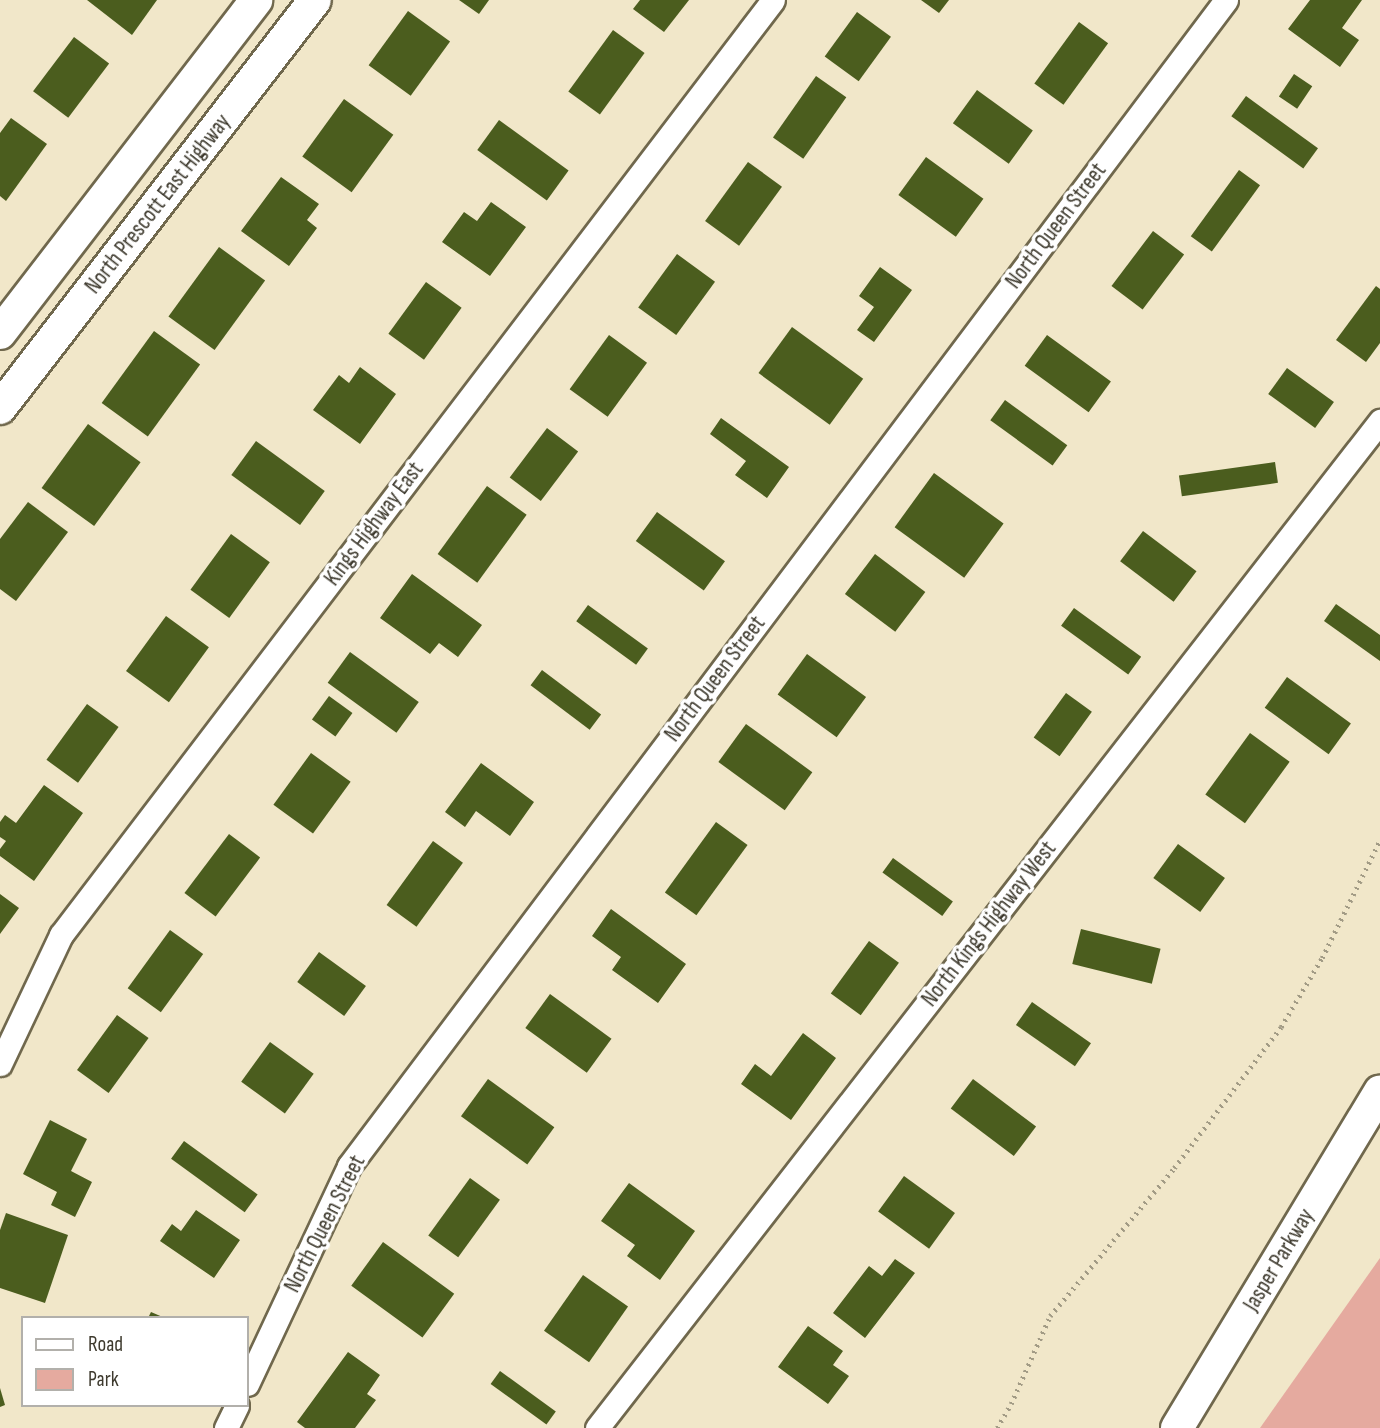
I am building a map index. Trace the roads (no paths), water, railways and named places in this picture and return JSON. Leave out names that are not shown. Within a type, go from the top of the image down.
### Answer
[{"type":"street","name":"North Prescott East Highway","points":[[0,333],[257,0]]},
{"type":"street","name":"North Prescott East Highway","points":[[0,408],[315,0]]},
{"type":"street","name":"Kings Highway East","points":[[0,1064],[61,935],[773,0]]},
{"type":"street","name":"North Queen Street","points":[[248,1382],[349,1166],[1226,0]]},
{"type":"street","name":"North Kings Highway West","points":[[597,1428],[1380,421]]},
{"type":"street","name":"Jasper Parkway","points":[[1177,1428],[1380,1091]]},
{"type":"street","points":[[226,1428],[236,1407]]}]
